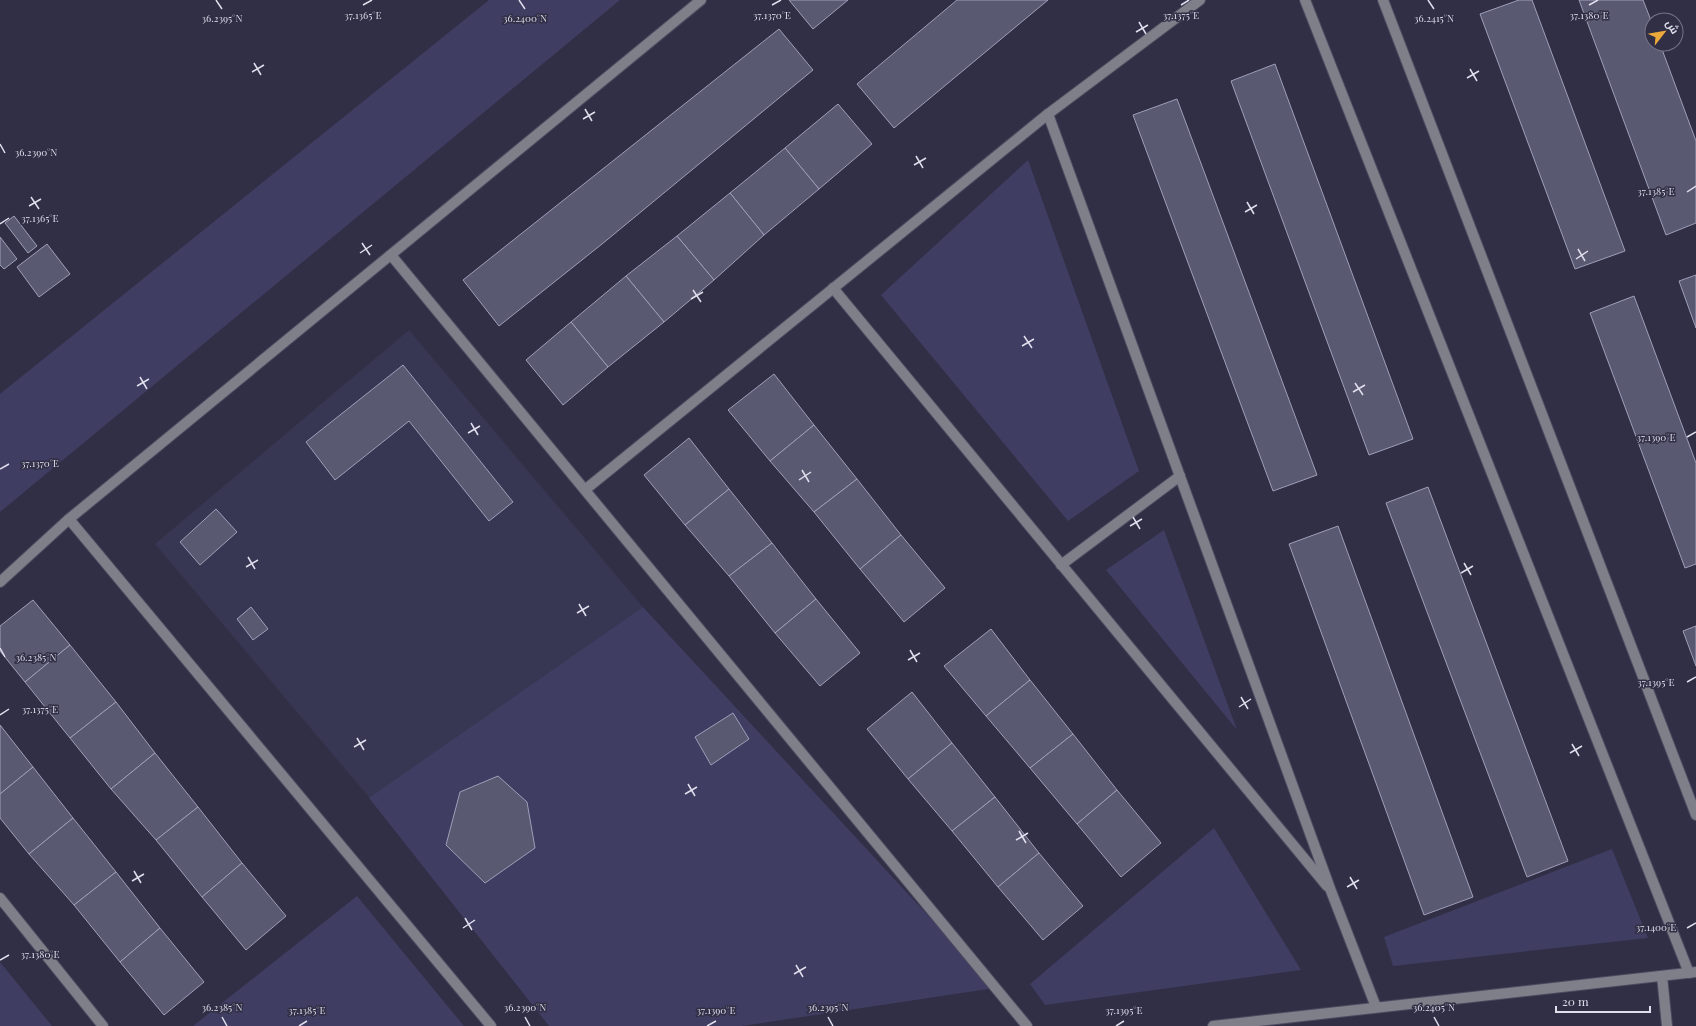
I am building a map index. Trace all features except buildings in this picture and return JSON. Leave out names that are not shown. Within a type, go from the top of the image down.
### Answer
[{"type":"street","points":[[0,582],[69,519],[701,0]]},
{"type":"street","points":[[586,489],[1048,114],[1200,0]]},
{"type":"street","points":[[1213,1026],[1692,973],[1306,0]]},
{"type":"street","points":[[1383,0],[1696,815]]},
{"type":"street","points":[[1048,114],[1331,892],[1376,1007]]},
{"type":"street","points":[[391,255],[586,489],[1027,1026]]},
{"type":"street","points":[[833,288],[1331,892]]},
{"type":"street","points":[[1061,565],[1180,476]]},
{"type":"street","points":[[69,519],[491,1026]]},
{"type":"street","points":[[0,898],[103,1026]]},
{"type":"street","points":[[1662,976],[1667,1026]]},
{"type":"shaded area","points":[[489,0],[620,0],[0,512],[0,394]]},
{"type":"shaded area","points":[[1028,160],[1139,471],[1068,521],[881,295]]},
{"type":"shaded area","points":[[409,330],[643,607],[389,821],[155,544]]},
{"type":"shaded area","points":[[1164,530],[1237,730],[1106,570]]},
{"type":"shaded area","points":[[643,607],[995,988],[742,1026],[549,1026],[369,798]]},
{"type":"shaded area","points":[[1214,828],[1301,970],[1045,1005],[1030,984]]},
{"type":"shaded area","points":[[1612,849],[1648,938],[1393,966],[1384,937]]},
{"type":"shaded area","points":[[357,896],[464,1026],[193,1026]]},
{"type":"shaded area","points":[[0,962],[52,1026],[0,1026]]}]
